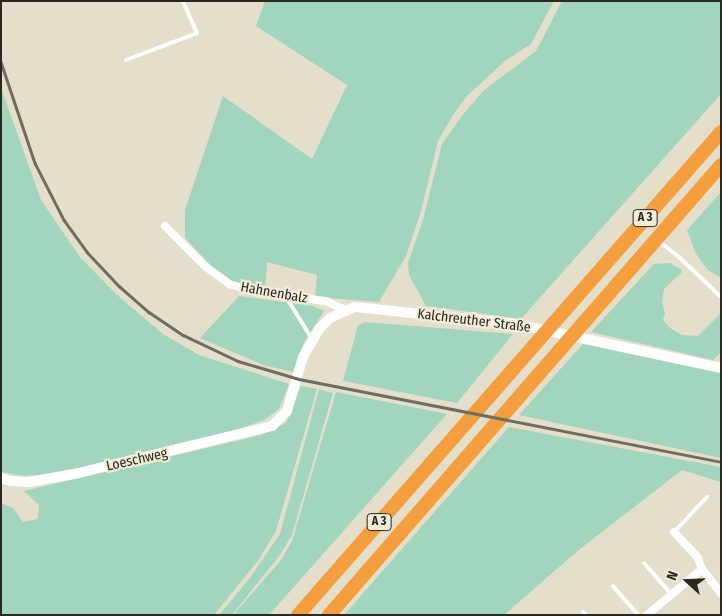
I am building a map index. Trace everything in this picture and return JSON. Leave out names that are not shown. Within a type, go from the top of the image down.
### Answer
[{"type":"highway","name":"A 3","points":[[298,615],[459,428],[721,132]]},
{"type":"highway","name":"A 3","points":[[329,615],[721,165]]},
{"type":"street","name":"Hahnenbalz","points":[[166,226],[206,267],[229,284],[260,293],[326,301],[345,310]]},
{"type":"street","name":"Kalchreuther Straße","points":[[345,310],[355,307],[516,324],[721,368]]},
{"type":"street","points":[[313,340],[330,318],[345,310]]},
{"type":"street","name":"Loeschweg","points":[[1,478],[11,481],[29,482],[79,473],[272,426],[287,411],[303,358],[313,340]]},
{"type":"street","points":[[674,532],[698,558],[702,569],[721,593]]},
{"type":"street","points":[[647,615],[702,569]]},
{"type":"lane","points":[[126,60],[197,32],[183,1]]},
{"type":"lane","points":[[656,239],[681,259],[721,297]]},
{"type":"lane","points":[[286,297],[313,340]]},
{"type":"lane","points":[[674,532],[707,497]]},
{"type":"lane","points":[[644,563],[671,594]]},
{"type":"lane","points":[[613,586],[638,615]]},
{"type":"green space","points":[[265,1],[554,1],[531,44],[505,61],[467,96],[453,115],[438,141],[421,211],[406,256],[379,302],[315,297],[317,275],[267,262],[265,289],[235,283],[218,273],[185,238],[185,210],[223,96],[312,159],[347,85],[256,26]]},
{"type":"green space","points":[[562,1],[721,1],[721,94],[521,319],[426,306],[409,275],[408,263],[423,220],[442,144],[483,91],[536,51]]},
{"type":"green space","points":[[1,88],[41,200],[80,257],[116,294],[163,334],[199,355],[289,384],[279,409],[264,420],[239,429],[53,474],[24,476],[1,472]]},
{"type":"green space","points":[[721,192],[721,278],[708,270],[696,254],[687,230]]},
{"type":"green space","points":[[670,263],[682,270],[664,289],[662,302],[665,313],[663,320],[670,328],[682,335],[698,336],[721,313],[721,352],[713,360],[591,332],[654,264]]},
{"type":"green space","points":[[239,296],[313,306],[324,311],[303,344],[293,372],[263,365],[200,338]]},
{"type":"green space","points":[[365,322],[513,334],[457,403],[343,381],[358,325]]},
{"type":"green space","points":[[583,344],[721,373],[721,458],[519,415]]},
{"type":"green space","points":[[301,386],[317,389],[276,531],[260,558],[214,615],[1,615],[1,503],[13,508],[23,522],[38,519],[39,505],[24,491],[261,435],[286,423]]},
{"type":"green space","points":[[319,389],[333,393],[292,535],[280,555],[232,615],[219,615],[249,579],[280,534]]},
{"type":"green space","points":[[336,392],[447,414],[269,615],[233,615],[281,560],[292,541]]},
{"type":"green space","points":[[509,427],[721,467],[721,482],[682,470],[580,549],[504,615],[344,615]]},
{"type":"railway","points":[[1,62],[35,163],[64,220],[87,252],[119,286],[149,312],[183,335],[238,361],[299,379],[721,462]]}]
